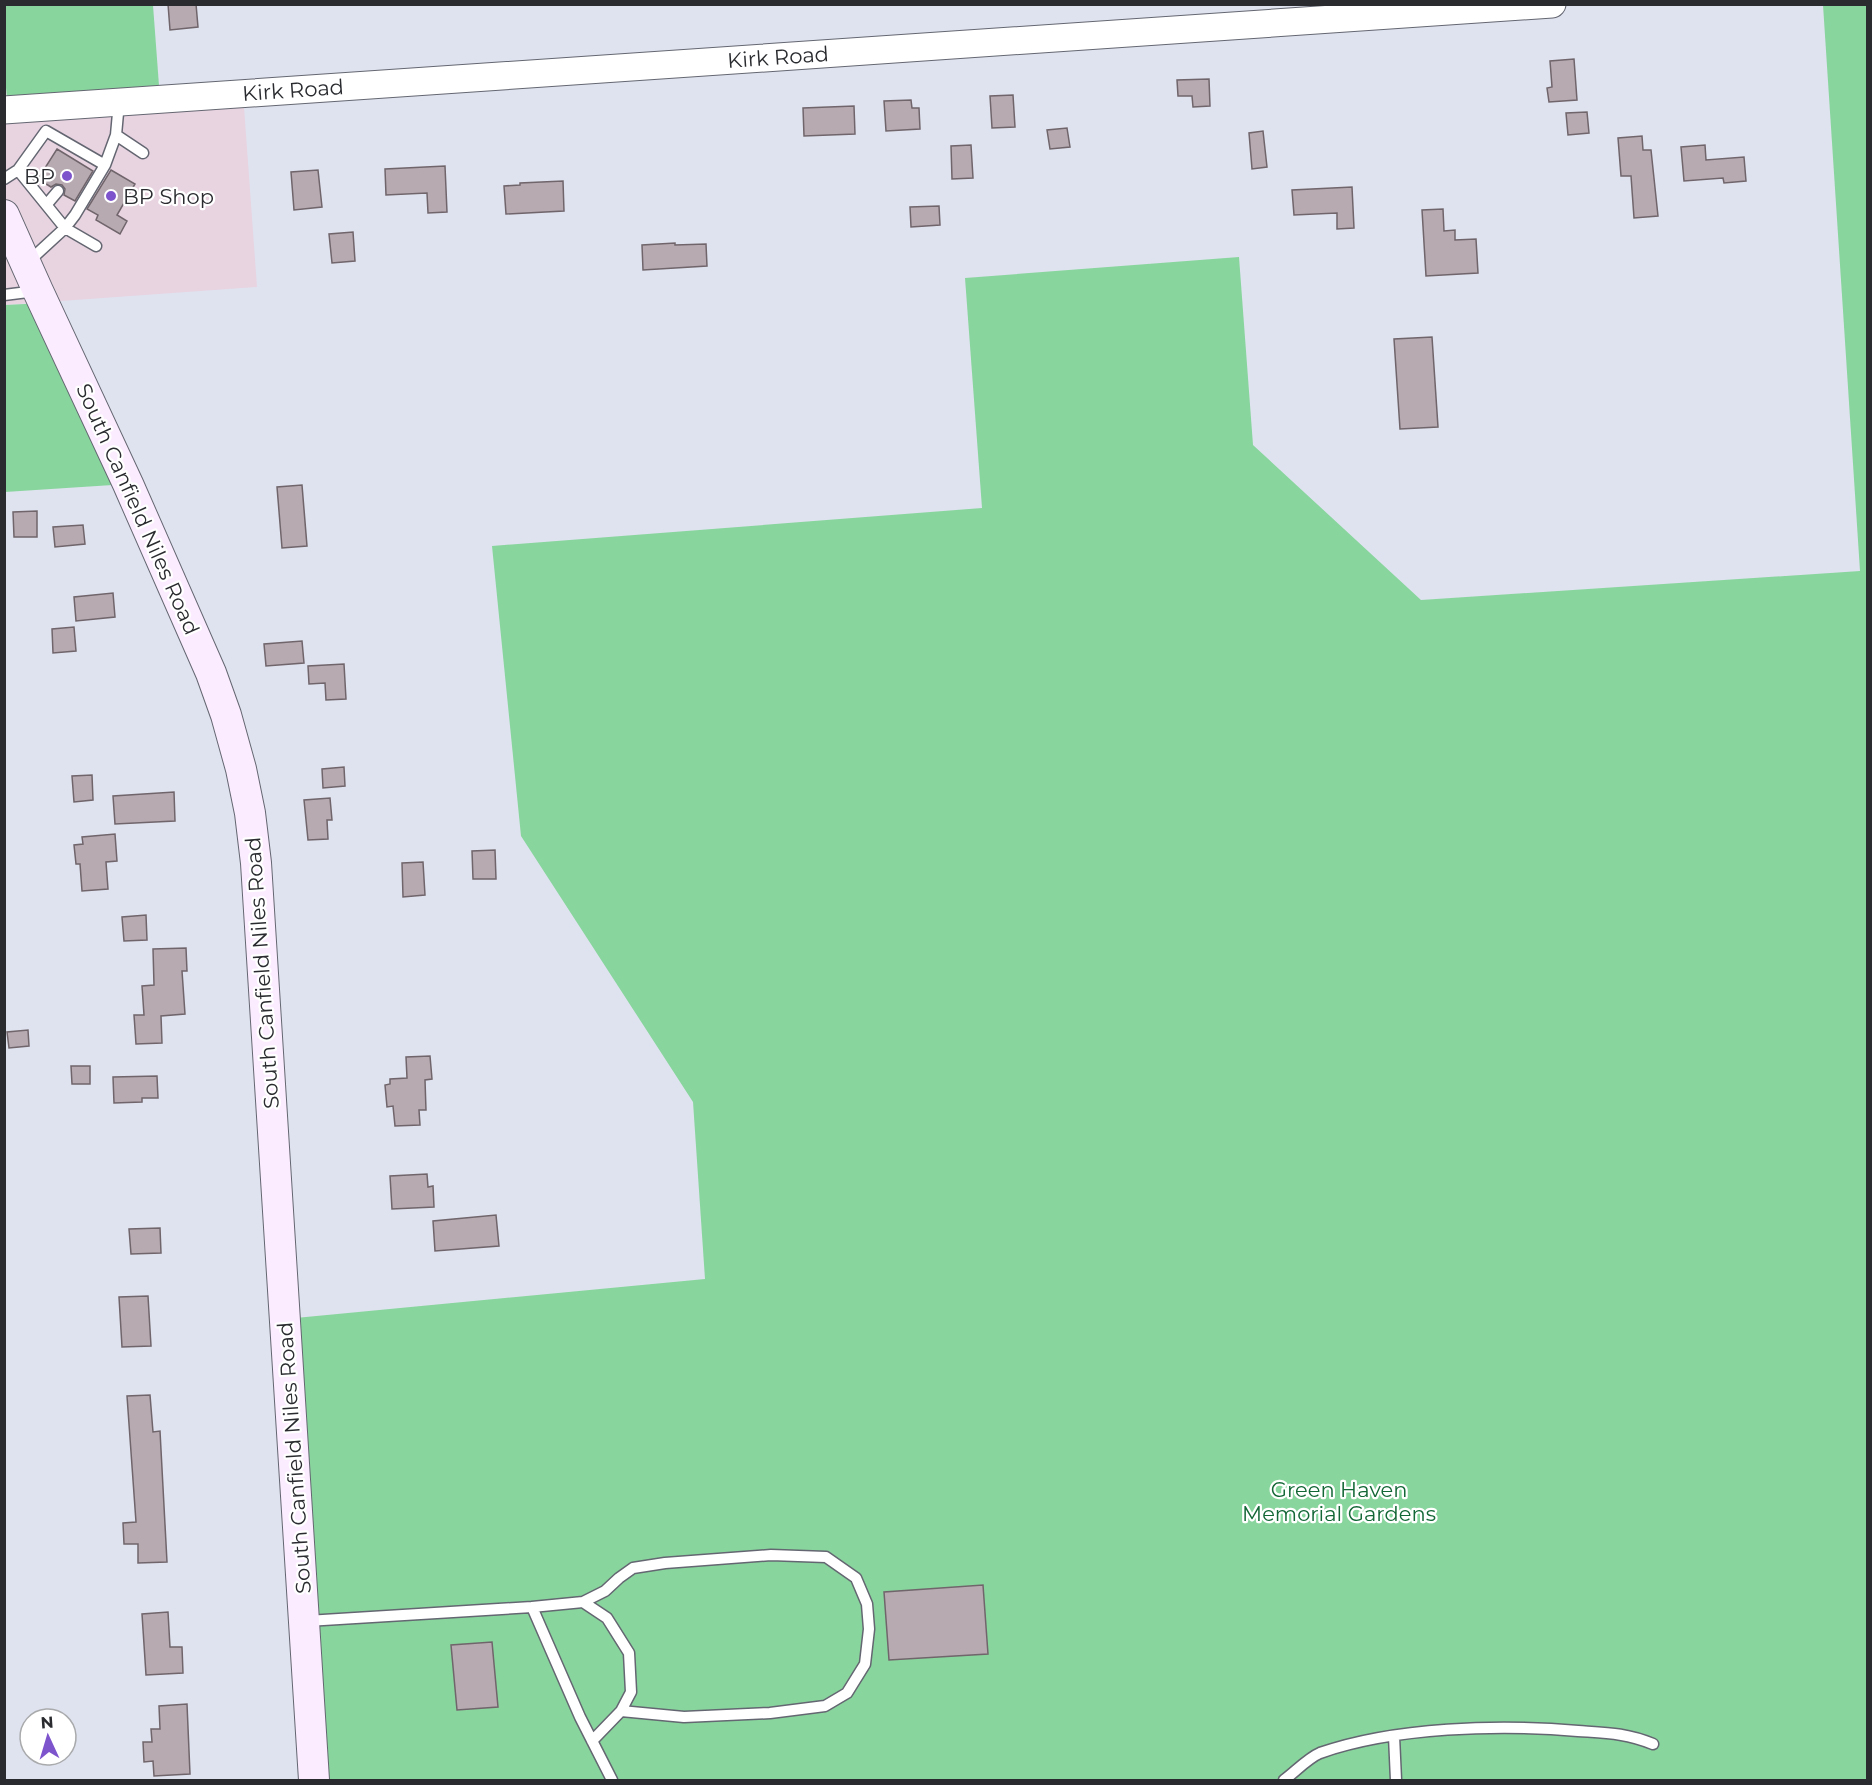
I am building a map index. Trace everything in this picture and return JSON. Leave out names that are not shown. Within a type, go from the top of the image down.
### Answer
[{"type":"main road","name":"South Canfield Niles Road","points":[[4,215],[16,251],[38,291],[128,484],[212,673],[242,769],[256,863],[314,1780]]},
{"type":"street","name":"Kirk Road","points":[[4,110],[48,119],[119,102],[1552,4]]},
{"type":"lane","points":[[16,251],[65,228],[75,215],[105,165],[116,135],[119,102]]},
{"type":"lane","points":[[4,179],[18,170],[48,119],[78,155],[105,165]]},
{"type":"lane","points":[[116,135],[143,153]]},
{"type":"lane","points":[[18,170],[65,228],[96,246]]},
{"type":"lane","points":[[47,204],[58,191]]},
{"type":"lane","points":[[4,295],[38,291]]},
{"type":"lane","points":[[304,1621],[583,1602],[605,1591],[633,1568],[664,1563],[771,1555],[826,1557],[856,1578],[867,1604],[869,1629],[865,1664],[848,1693],[825,1706],[770,1713],[684,1717],[621,1712]]},
{"type":"lane","points":[[583,1602],[607,1618],[629,1653],[631,1692],[621,1712],[592,1741]]},
{"type":"lane","points":[[532,1607],[612,1780]]},
{"type":"lane","points":[[1284,1780],[1318,1754],[1394,1736],[1482,1728],[1554,1729],[1630,1735],[1653,1744]]},
{"type":"lane","points":[[1394,1736],[1396,1780]]},
{"type":"shaded area","points":[[4,66],[8,109],[243,93],[257,287],[5,305]]},
{"type":"green space","points":[[4,5],[153,5],[160,99],[8,109],[4,66]]},
{"type":"green space","name":"Green Haven Memorial Gardens","points":[[1823,5],[1867,5],[1867,1780],[314,1780],[285,1319],[705,1279],[693,1102],[521,836],[492,546],[982,508],[965,278],[1239,257],[1253,445],[1421,600],[1860,571]]},
{"type":"green space","points":[[44,303],[128,484],[5,492],[5,305]]},
{"type":"building","points":[[168,4],[196,4],[198,27],[170,30]]},
{"type":"building","points":[[1574,59],[1577,100],[1549,102],[1547,88],[1552,87],[1550,61]]},
{"type":"building","points":[[1209,79],[1210,106],[1193,107],[1192,96],[1178,96],[1177,80]]},
{"type":"building","points":[[1013,95],[1015,127],[992,128],[990,96]]},
{"type":"building","points":[[911,100],[912,108],[919,108],[920,129],[886,131],[884,101]]},
{"type":"building","points":[[854,106],[855,134],[804,136],[803,108]]},
{"type":"building","points":[[1587,112],[1589,133],[1568,135],[1566,113]]},
{"type":"building","points":[[1067,128],[1070,147],[1050,149],[1047,130]]},
{"type":"building","points":[[1263,131],[1267,167],[1252,169],[1249,133]]},
{"type":"building","points":[[1642,136],[1643,150],[1651,150],[1658,216],[1634,218],[1631,176],[1621,176],[1618,138]]},
{"type":"building","points":[[971,145],[973,178],[952,179],[951,146]]},
{"type":"building","points":[[1705,145],[1706,160],[1744,157],[1746,181],[1724,183],[1723,178],[1684,181],[1681,147]]},
{"type":"building","name":"BP","points":[[57,149],[93,171],[75,201],[64,195],[65,189],[62,185],[56,184],[51,187],[38,179]]},
{"type":"building","points":[[445,166],[447,212],[428,213],[427,193],[386,195],[385,169]]},
{"type":"building","name":"BP Shop","points":[[111,170],[135,184],[117,215],[127,221],[120,234],[96,220],[98,215],[87,209]]},
{"type":"building","points":[[318,170],[322,207],[294,210],[291,172]]},
{"type":"building","points":[[563,181],[564,211],[506,214],[504,186]]},
{"type":"building","points":[[1352,187],[1354,228],[1337,229],[1337,213],[1294,215],[1292,190]]},
{"type":"building","points":[[939,206],[940,225],[911,227],[910,207]]},
{"type":"building","points":[[1443,209],[1444,231],[1455,230],[1455,240],[1476,239],[1478,273],[1426,276],[1422,210]]},
{"type":"building","points":[[353,232],[355,261],[332,263],[329,234]]},
{"type":"building","points":[[675,243],[675,245],[706,244],[707,266],[643,270],[642,245]]},
{"type":"building","points":[[1432,337],[1438,427],[1400,429],[1394,339]]},
{"type":"building","points":[[302,485],[307,546],[282,548],[277,487]]},
{"type":"building","points":[[37,511],[37,537],[14,537],[13,512]]},
{"type":"building","points":[[83,525],[85,544],[55,547],[53,527]]},
{"type":"building","points":[[113,593],[115,617],[76,621],[74,597]]},
{"type":"building","points":[[74,627],[76,651],[53,653],[52,629]]},
{"type":"building","points":[[302,641],[304,663],[266,666],[264,644]]},
{"type":"building","points":[[344,664],[346,699],[326,700],[325,683],[309,684],[308,666]]},
{"type":"building","points":[[344,767],[345,786],[323,788],[322,769]]},
{"type":"building","points":[[92,775],[93,800],[74,802],[72,776]]},
{"type":"building","points":[[174,792],[175,821],[115,824],[113,796]]},
{"type":"building","points":[[330,798],[332,820],[327,820],[328,839],[308,840],[304,800]]},
{"type":"building","points":[[115,834],[117,861],[106,862],[108,889],[82,891],[80,864],[76,864],[74,845],[83,844],[82,837]]},
{"type":"building","points":[[495,850],[496,879],[473,879],[472,851]]},
{"type":"building","points":[[423,862],[425,895],[403,897],[402,863]]},
{"type":"building","points":[[146,915],[147,940],[124,941],[122,917]]},
{"type":"building","points":[[186,948],[187,971],[182,971],[185,1014],[161,1016],[162,1043],[136,1044],[134,1015],[144,1015],[142,986],[154,985],[153,949]]},
{"type":"building","points":[[28,1030],[29,1046],[9,1048],[7,1032]]},
{"type":"building","points":[[430,1056],[432,1079],[425,1080],[426,1110],[419,1110],[420,1125],[395,1126],[393,1106],[387,1107],[385,1085],[390,1084],[390,1079],[407,1078],[406,1057]]},
{"type":"building","points":[[71,1066],[90,1066],[90,1084],[72,1084]]},
{"type":"building","points":[[157,1076],[158,1098],[142,1098],[142,1102],[114,1103],[113,1077]]},
{"type":"building","points":[[427,1174],[428,1187],[433,1186],[434,1207],[392,1209],[390,1176]]},
{"type":"building","points":[[496,1215],[499,1246],[435,1251],[433,1221]]},
{"type":"building","points":[[160,1228],[161,1253],[131,1254],[129,1229]]},
{"type":"building","points":[[148,1296],[151,1346],[122,1347],[119,1297]]},
{"type":"building","points":[[150,1395],[153,1432],[160,1431],[167,1562],[138,1563],[138,1544],[124,1544],[123,1523],[136,1522],[127,1396]]},
{"type":"building","points":[[983,1585],[988,1654],[889,1660],[884,1592]]},
{"type":"building","points":[[168,1612],[170,1647],[182,1647],[183,1673],[146,1675],[142,1614]]},
{"type":"building","points":[[492,1642],[498,1707],[457,1710],[451,1645]]},
{"type":"building","points":[[187,1704],[190,1774],[154,1776],[153,1761],[144,1762],[143,1742],[152,1742],[151,1729],[160,1729],[159,1706]]},
{"type":"place","name":"BP","points":[[67,176]]},
{"type":"place","name":"BP Shop","points":[[111,196]]}]
